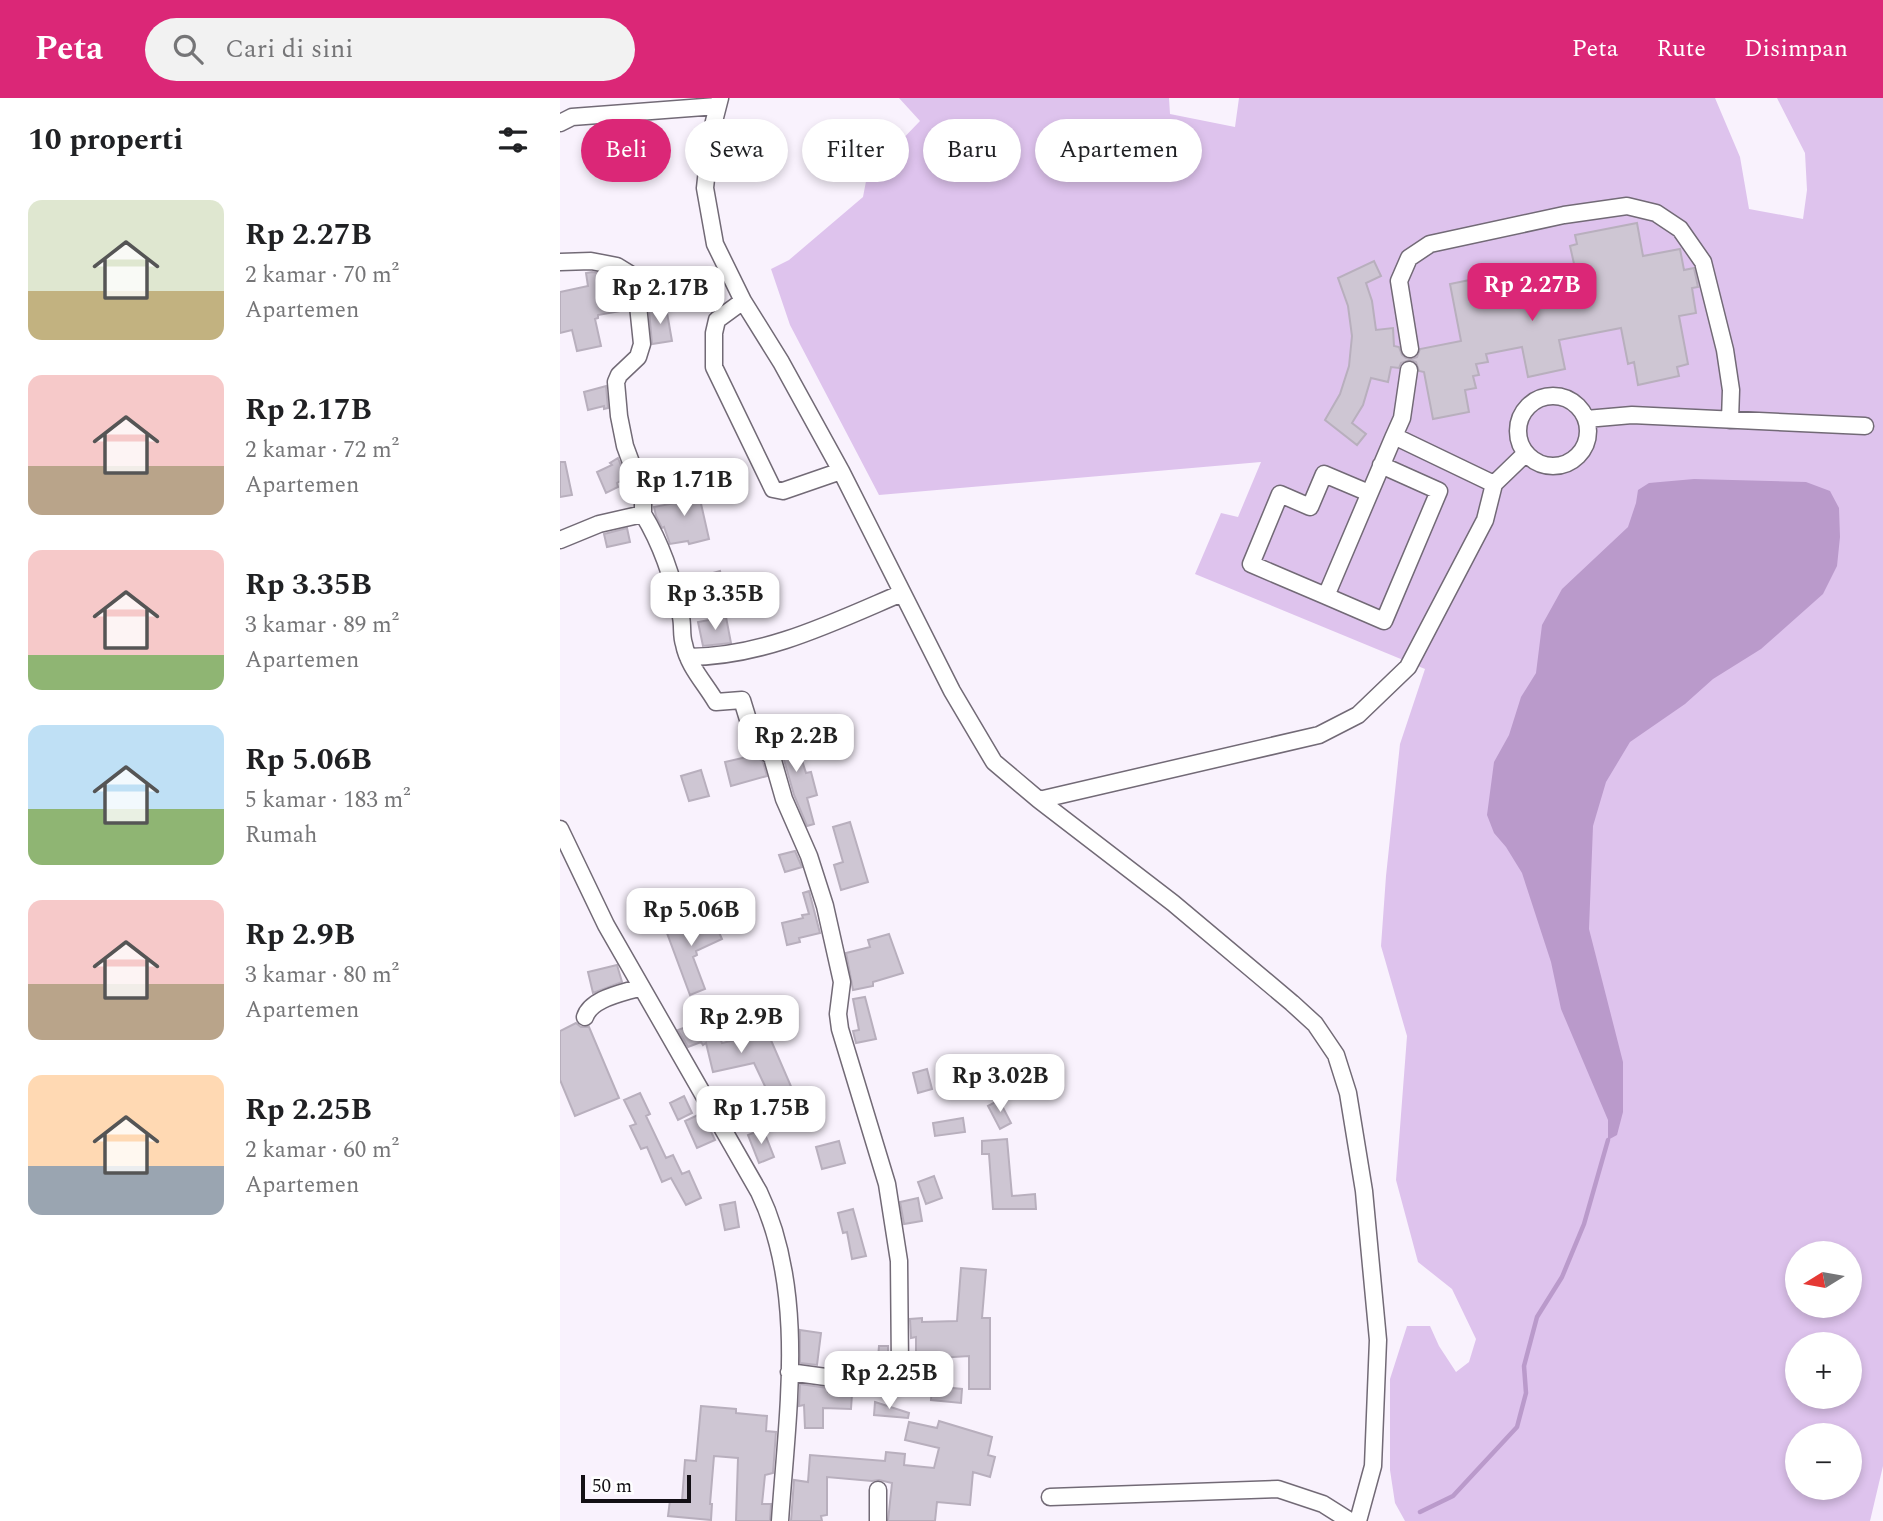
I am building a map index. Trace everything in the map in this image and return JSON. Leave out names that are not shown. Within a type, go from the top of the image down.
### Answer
[{"type":"street","points":[[560,123],[572,117],[719,102],[711,133],[705,188],[715,244],[743,301],[781,362],[841,471],[951,691],[994,762],[1173,903],[1292,1003],[1315,1024],[1336,1055],[1348,1093],[1364,1191],[1378,1340],[1373,1466],[1358,1521]]},
{"type":"street","points":[[1410,349],[1399,281],[1409,258],[1430,244],[1564,215],[1627,206],[1656,213],[1680,229],[1703,262],[1725,350],[1731,390],[1730,420]]},
{"type":"street","points":[[560,262],[591,261],[617,266],[630,274],[636,286],[642,344],[638,357],[619,375],[616,383],[625,446],[643,495],[643,514],[666,564],[682,619],[683,644],[688,657],[716,702],[743,700],[754,740],[772,757],[784,799],[809,856],[825,906],[842,982],[838,1014],[840,1029],[887,1184],[899,1261],[900,1368],[892,1377],[855,1381],[789,1372]]},
{"type":"street","points":[[743,301],[717,320],[713,332],[714,367],[773,489],[783,491],[841,471]]},
{"type":"street","points":[[1326,596],[1402,418],[1409,370]]},
{"type":"street","points":[[1557,396],[1567,398],[1575,403],[1586,419],[1586,446],[1574,460],[1566,464],[1548,466],[1532,460],[1519,438],[1520,421],[1530,405],[1538,400],[1557,396]]},
{"type":"street","points":[[1586,419],[1632,415],[1866,426]]},
{"type":"street","points":[[1394,436],[1494,484]]},
{"type":"street","points":[[1039,800],[1319,735],[1358,715],[1408,667],[1485,520],[1494,484],[1526,453]]},
{"type":"street","points":[[1369,493],[1324,474],[1310,507],[1280,494],[1251,564],[1384,621],[1439,491],[1381,466]]},
{"type":"street","points":[[560,540],[599,524],[643,514]]},
{"type":"street","points":[[688,657],[727,655],[796,637],[902,593]]},
{"type":"street","points":[[560,830],[606,925],[768,1211],[782,1254],[787,1287],[790,1397],[780,1521]]},
{"type":"street","points":[[584,1017],[587,1009],[596,1003],[641,987]]},
{"type":"street","points":[[1050,1497],[1278,1489],[1323,1504],[1350,1521]]},
{"type":"street","points":[[878,1490],[878,1521]]},
{"type":"shaded area","points":[[899,98],[1169,98],[1170,114],[1195,119],[1035,119],[1035,182],[1202,182],[1202,120],[1235,127],[1239,98],[1715,98],[1740,157],[1749,209],[1803,219],[1807,190],[1805,153],[1777,98],[1883,98],[1883,1466],[1870,1521],[1405,1521],[1395,1503],[1390,1470],[1390,1379],[1407,1326],[1430,1326],[1456,1372],[1469,1362],[1476,1339],[1452,1289],[1418,1262],[1396,1180],[1407,1036],[1381,946],[1400,744],[1425,669],[1195,574],[1221,513],[1238,517],[1261,462],[879,495],[790,325],[771,269],[789,260],[863,197],[866,182],[909,182],[909,132],[920,121]]},
{"type":"shaded area","points":[[1694,479],[1806,482],[1830,491],[1839,508],[1837,566],[1823,594],[1761,649],[1713,679],[1685,704],[1630,742],[1606,782],[1593,826],[1589,929],[1623,1062],[1623,1112],[1617,1135],[1608,1140],[1608,1120],[1561,1009],[1551,962],[1522,873],[1494,833],[1487,815],[1494,762],[1509,735],[1521,697],[1536,673],[1542,625],[1562,589],[1628,527],[1638,490],[1649,483]]},
{"type":"building","points":[[1637,223],[1643,256],[1680,249],[1684,270],[1694,268],[1698,287],[1692,288],[1696,313],[1679,316],[1688,364],[1677,367],[1679,376],[1638,385],[1634,362],[1628,364],[1621,328],[1559,340],[1565,369],[1528,377],[1522,347],[1486,354],[1488,362],[1476,364],[1479,375],[1473,376],[1476,388],[1465,390],[1469,412],[1433,419],[1424,372],[1419,371],[1416,362],[1410,360],[1401,363],[1399,368],[1391,367],[1388,382],[1371,378],[1363,405],[1352,423],[1366,434],[1357,445],[1325,420],[1340,394],[1349,366],[1352,336],[1348,306],[1338,278],[1374,261],[1381,276],[1366,283],[1372,301],[1376,330],[1393,328],[1394,346],[1399,347],[1406,358],[1412,359],[1417,357],[1420,349],[1461,341],[1450,284],[1494,275],[1497,294],[1511,291],[1513,297],[1548,290],[1544,273],[1575,268],[1570,246],[1577,244],[1575,235]]},
{"type":"building","points":[[586,273],[600,273],[603,288],[622,284],[626,310],[598,315],[595,319],[601,346],[577,351],[572,330],[560,333],[560,292],[588,286]]},
{"type":"building","points":[[666,307],[672,341],[652,344],[649,310]]},
{"type":"building","points":[[606,386],[608,408],[604,409],[604,406],[588,410],[584,392]]},
{"type":"building","points":[[618,458],[626,478],[617,483],[618,487],[606,493],[597,472],[612,465],[610,463]]},
{"type":"building","points":[[560,462],[565,462],[572,495],[560,497]]},
{"type":"building","points":[[697,486],[709,539],[689,544],[688,541],[670,544],[654,507],[680,502],[677,490]]},
{"type":"building","points":[[627,528],[630,542],[607,547],[604,534]]},
{"type":"building","points":[[720,571],[725,590],[697,597],[692,579]]},
{"type":"building","points":[[726,617],[731,643],[703,646],[698,622]]},
{"type":"building","points":[[780,727],[785,743],[789,742],[794,756],[800,754],[806,773],[811,772],[817,795],[807,798],[814,824],[807,826],[794,795],[782,753],[763,733]]},
{"type":"building","points":[[755,755],[763,762],[767,776],[731,786],[725,762]]},
{"type":"building","points":[[701,770],[709,796],[689,801],[681,776]]},
{"type":"building","points":[[850,822],[868,882],[841,890],[834,865],[843,862],[833,827]]},
{"type":"building","points":[[795,851],[802,867],[785,872],[779,855]]},
{"type":"building","points":[[809,891],[820,933],[799,938],[800,942],[787,945],[782,923],[809,914],[803,893]]},
{"type":"building","points":[[712,917],[722,939],[696,951],[697,955],[693,957],[705,989],[690,995],[664,925],[682,918],[687,929]]},
{"type":"building","points":[[889,934],[903,973],[873,982],[873,986],[853,990],[846,953],[870,947],[868,940]]},
{"type":"building","points":[[617,965],[622,982],[593,993],[588,972]]},
{"type":"building","points":[[865,997],[876,1039],[856,1043],[853,1031],[859,1030],[853,999]]},
{"type":"building","points":[[712,1017],[722,1043],[735,1040],[736,1043],[767,1031],[793,1091],[772,1101],[754,1063],[713,1072],[706,1043],[688,1047],[678,1030]]},
{"type":"building","points":[[576,1023],[581,1027],[589,1027],[619,1098],[575,1116],[560,1080],[560,1031]]},
{"type":"building","points":[[927,1069],[932,1089],[918,1093],[913,1073]]},
{"type":"building","points":[[640,1093],[650,1114],[646,1116],[666,1158],[673,1155],[682,1174],[689,1171],[701,1198],[686,1205],[671,1178],[662,1182],[647,1147],[641,1149],[630,1126],[636,1124],[624,1100]]},
{"type":"building","points":[[684,1096],[692,1113],[678,1120],[670,1103]]},
{"type":"building","points":[[999,1100],[1011,1123],[1000,1129],[988,1106]]},
{"type":"building","points":[[702,1113],[715,1140],[697,1148],[685,1121]]},
{"type":"building","points":[[963,1118],[965,1132],[935,1136],[933,1123]]},
{"type":"building","points":[[763,1129],[774,1157],[759,1163],[748,1135]]},
{"type":"building","points":[[1007,1139],[1012,1196],[1035,1194],[1036,1209],[993,1209],[989,1154],[982,1154],[982,1141]]},
{"type":"building","points":[[839,1141],[845,1163],[822,1169],[816,1147]]},
{"type":"building","points":[[934,1176],[942,1198],[926,1204],[918,1182]]},
{"type":"building","points":[[918,1198],[922,1221],[904,1224],[900,1202]]},
{"type":"building","points":[[735,1202],[739,1227],[725,1230],[720,1205]]},
{"type":"building","points":[[853,1209],[866,1256],[852,1259],[847,1232],[843,1233],[838,1213]]},
{"type":"building","points":[[961,1268],[986,1270],[982,1318],[990,1318],[990,1389],[969,1389],[969,1356],[938,1358],[936,1369],[916,1366],[916,1337],[911,1338],[910,1319],[922,1318],[922,1322],[957,1321]]},
{"type":"building","points":[[800,1330],[821,1333],[817,1365],[800,1363]]},
{"type":"building","points":[[879,1346],[888,1346],[888,1366],[865,1369],[865,1358],[878,1358]]},
{"type":"building","points":[[800,1384],[828,1388],[828,1392],[852,1394],[851,1409],[823,1408],[823,1428],[805,1428],[804,1405],[799,1406]]},
{"type":"building","points":[[932,1386],[962,1389],[961,1403],[931,1400]]},
{"type":"building","points":[[875,1402],[909,1413],[908,1418],[874,1415]]},
{"type":"building","points":[[701,1406],[736,1409],[736,1413],[767,1416],[766,1431],[776,1432],[773,1473],[765,1475],[762,1504],[771,1504],[770,1521],[736,1521],[738,1458],[714,1456],[711,1520],[668,1516],[670,1500],[682,1501],[685,1460],[696,1461]]},
{"type":"building","points":[[939,1421],[992,1437],[988,1455],[995,1457],[990,1477],[973,1472],[970,1505],[937,1502],[935,1521],[888,1521],[892,1483],[827,1477],[827,1515],[821,1516],[822,1521],[791,1521],[794,1480],[808,1482],[810,1455],[885,1461],[886,1452],[905,1454],[904,1465],[934,1468],[939,1448],[905,1440],[909,1422],[937,1428]]},
{"type":"waterway","points":[[1420,1512],[1453,1496],[1517,1427],[1526,1393],[1524,1366],[1537,1317],[1562,1277],[1584,1224],[1608,1140]]}]
